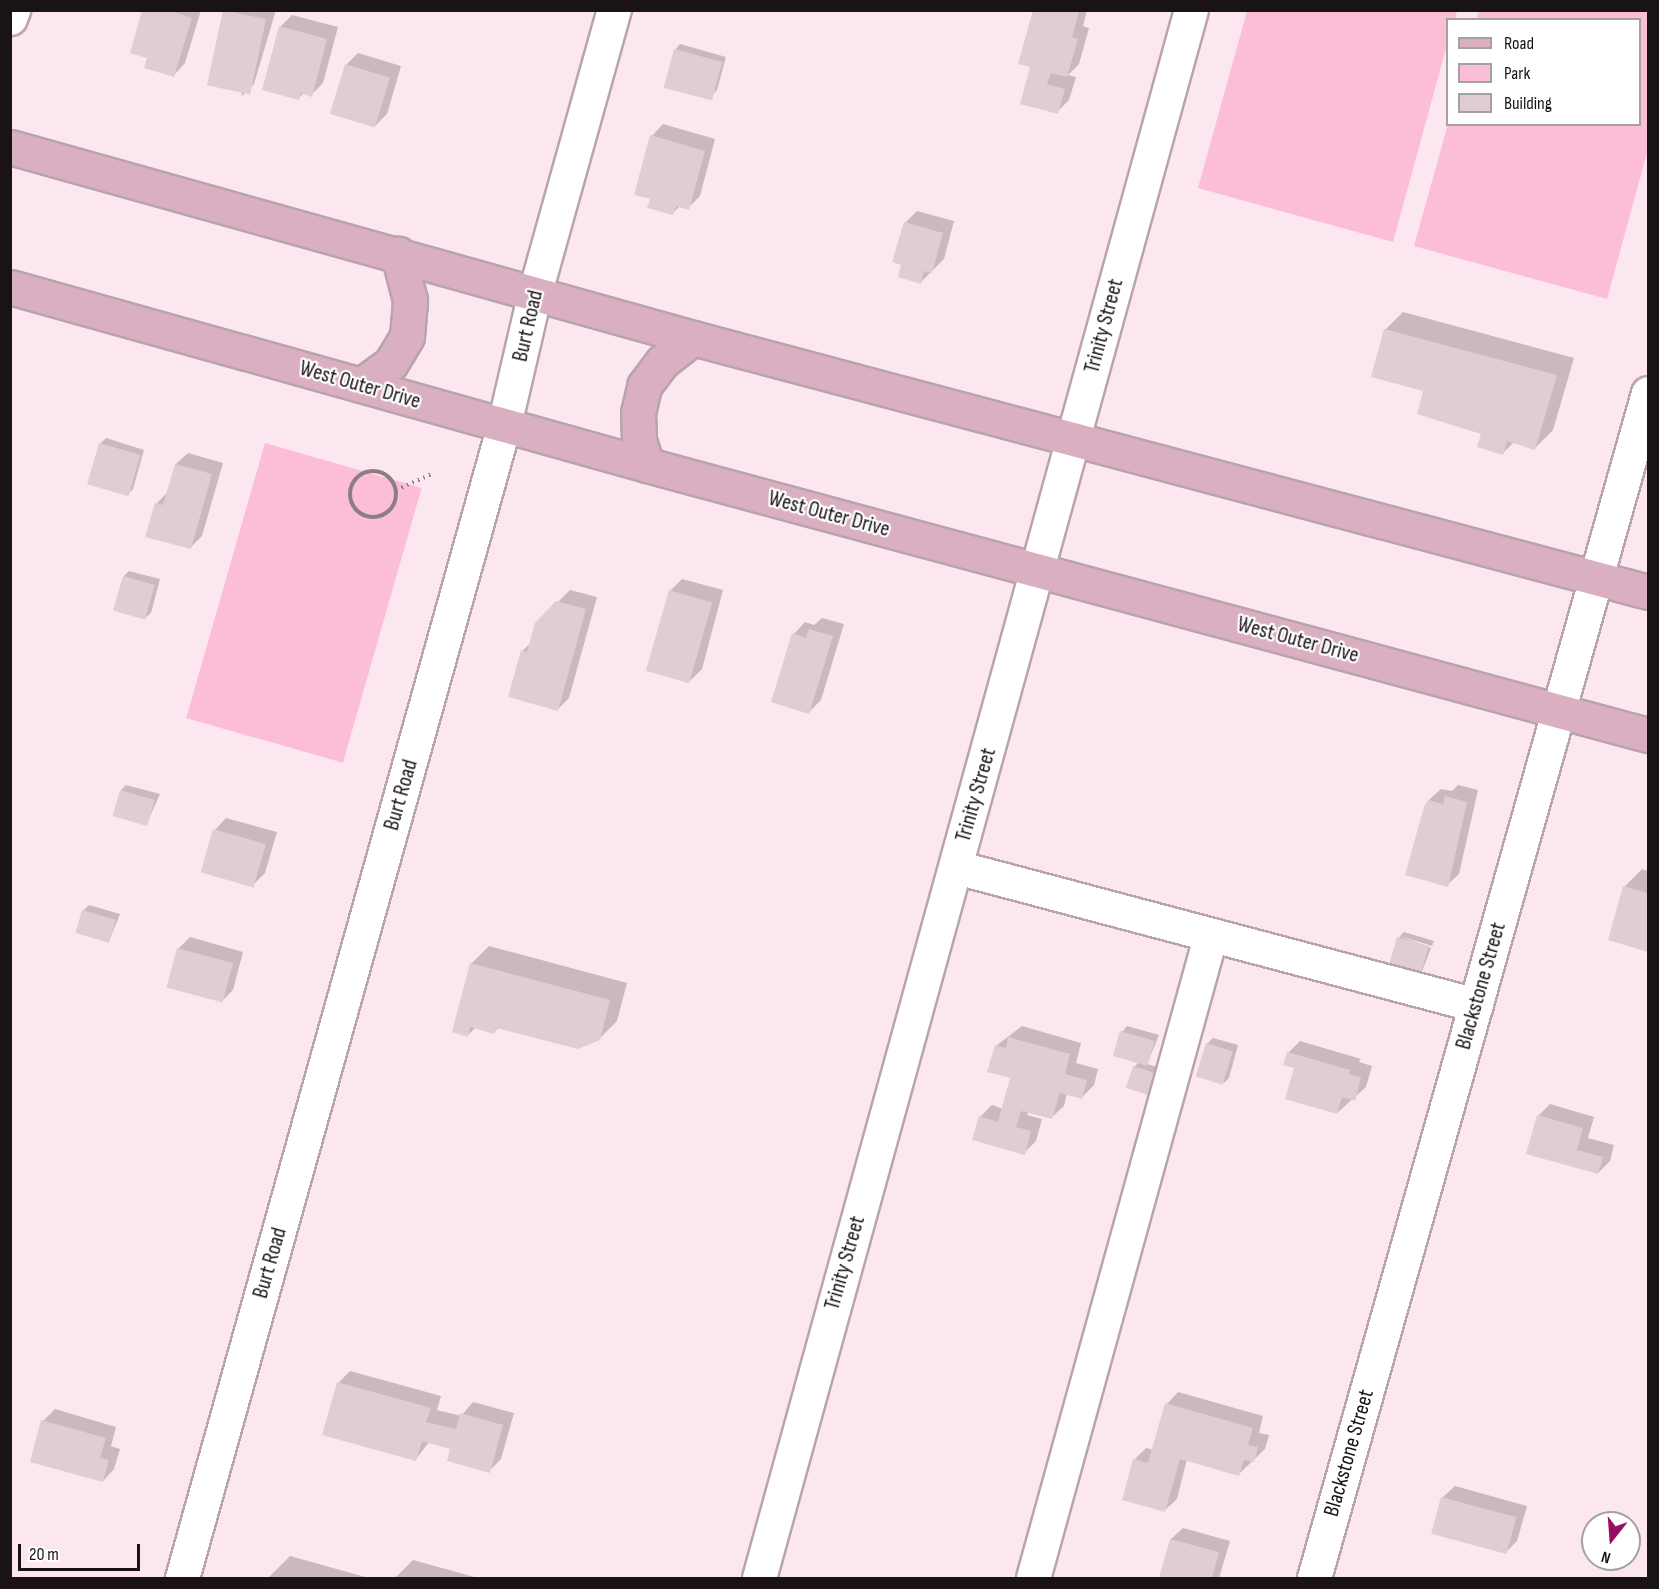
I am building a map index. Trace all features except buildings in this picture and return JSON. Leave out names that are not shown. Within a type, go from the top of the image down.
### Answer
[{"type":"main road","points":[[10,147],[693,338],[1074,437],[1648,592]]},
{"type":"main road","points":[[362,385],[391,363],[407,336],[410,300],[398,254]]},
{"type":"main road","name":"West Outer Drive","points":[[10,287],[647,465],[1648,735]]},
{"type":"main road","points":[[647,465],[638,431],[644,386],[662,362],[693,338]]},
{"type":"street","points":[[10,18],[13,10]]},
{"type":"street","name":"Trinity Street","points":[[759,1578],[1039,571],[1191,10]]},
{"type":"street","name":"Burt Road","points":[[182,1578],[504,425],[535,292],[610,12]]},
{"type":"street","name":"Blackstone Street","points":[[1314,1578],[1558,710],[1598,578],[1648,393]]},
{"type":"street","points":[[956,867],[1210,937],[1476,1005]]},
{"type":"street","points":[[1033,1578],[1210,937]]},
{"type":"path","points":[[366,472],[379,472],[390,479],[396,490],[395,501],[378,517],[366,516],[350,500],[356,478],[366,472]]},
{"type":"path","points":[[396,490],[434,473]]},
{"type":"green space","points":[[1247,11],[1457,11],[1455,18],[1446,18],[1446,49],[1393,242],[1198,188]]},
{"type":"green space","points":[[1479,11],[1648,11],[1648,149],[1607,299],[1414,246],[1447,126],[1641,126],[1641,18],[1476,18]]},
{"type":"green space","points":[[265,443],[422,488],[343,763],[186,718]]}]
